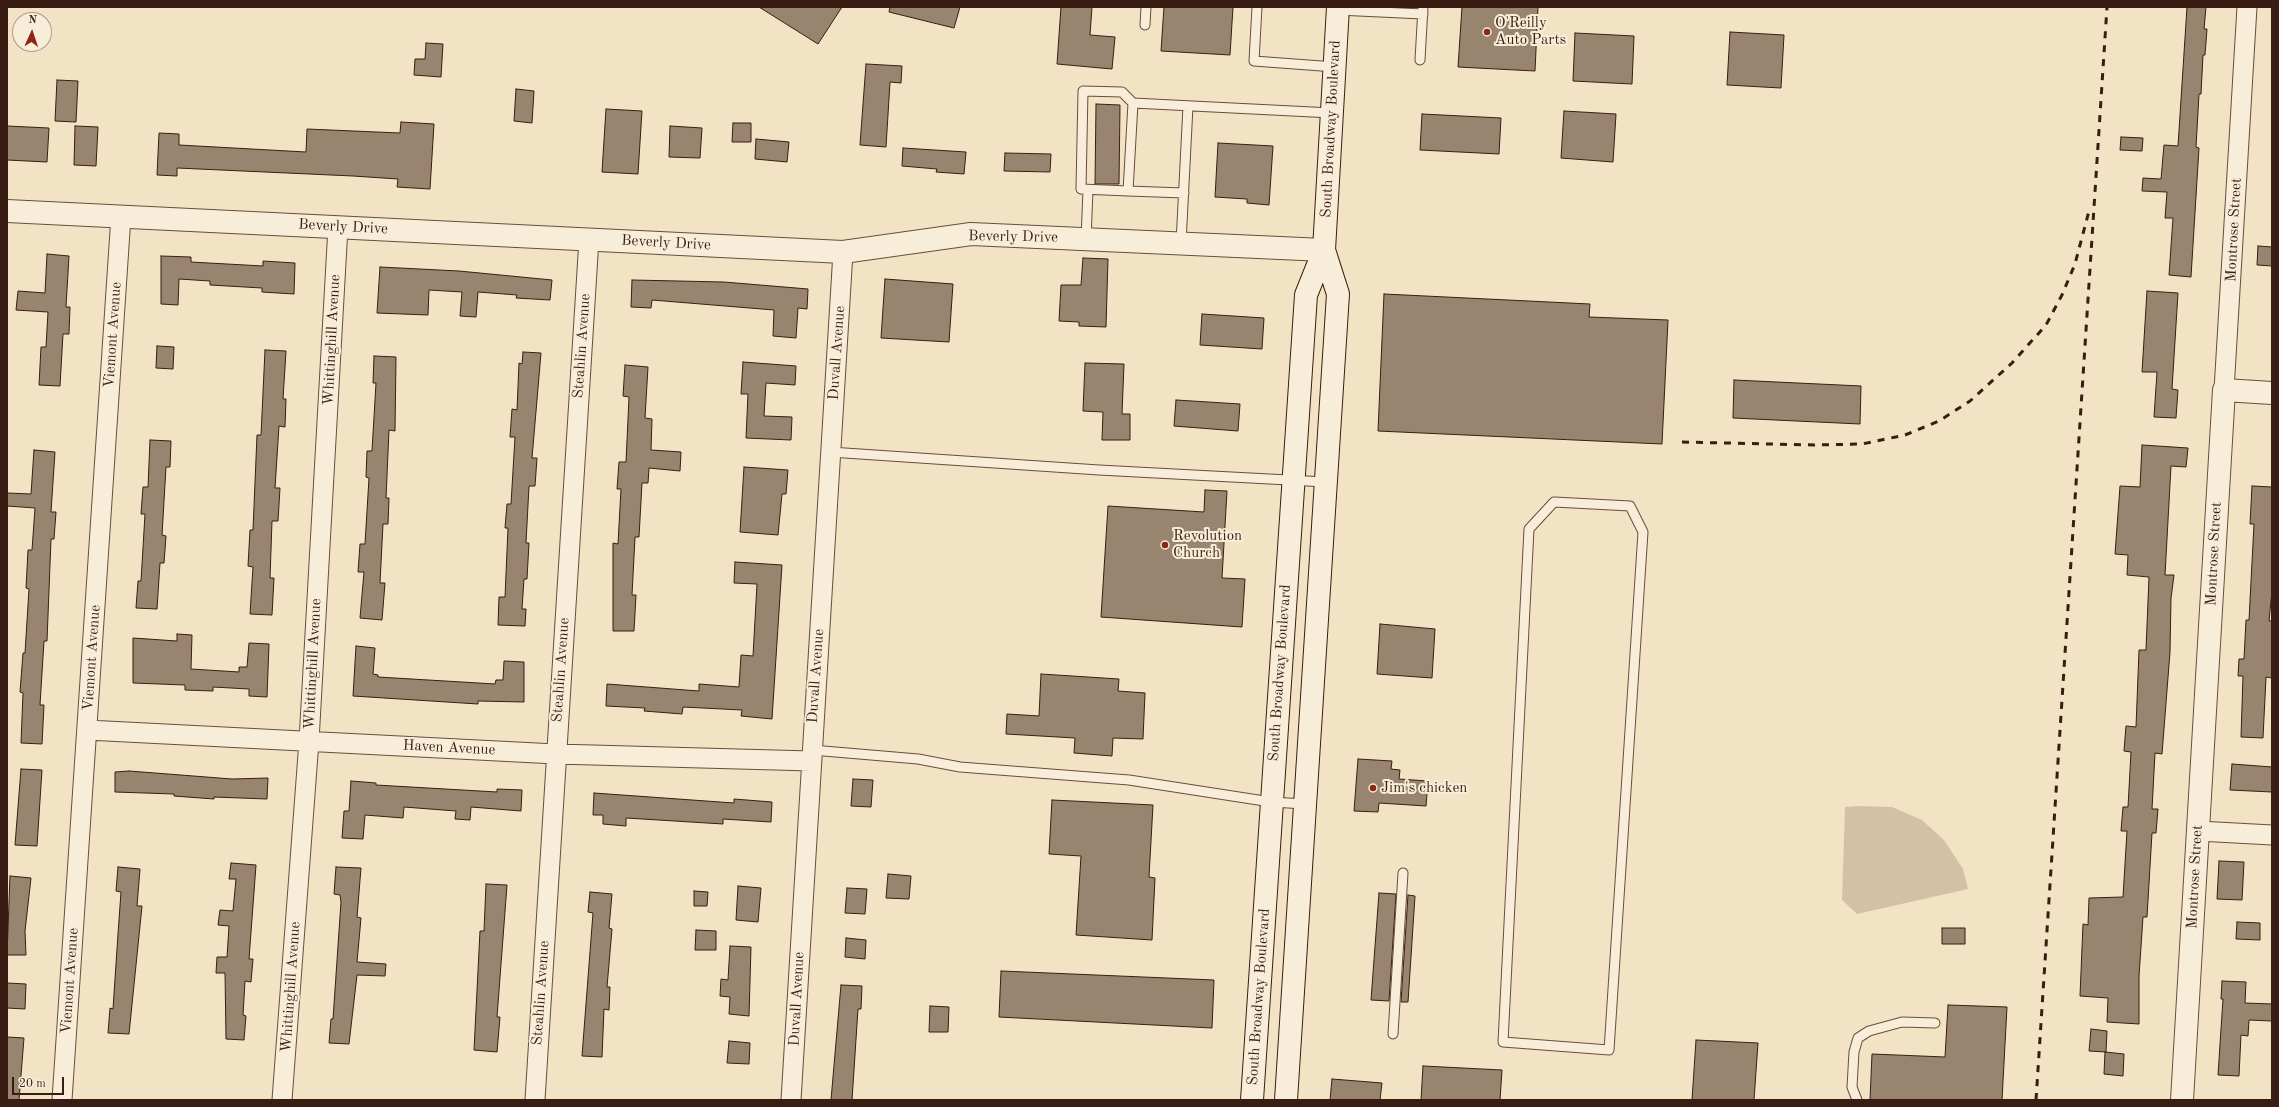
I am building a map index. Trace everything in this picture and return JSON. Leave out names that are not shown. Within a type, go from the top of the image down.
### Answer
[{"type":"street","name":"Montrose Street","points":[[2182,1100],[2247,7]]},
{"type":"street","name":"South Broadway Boulevard","points":[[1252,1100],[1306,295],[1324,250],[1338,9]]},
{"type":"street","name":"Beverly Drive","points":[[7,211],[843,252],[971,234],[1324,250]]},
{"type":"street","name":"Viemont Avenue","points":[[62,1100],[121,216]]},
{"type":"street","name":"Whittinghill Avenue","points":[[282,1100],[309,741],[338,227]]},
{"type":"street","name":"Steahlin Avenue","points":[[535,1100],[589,239]]},
{"type":"street","name":"South Broadway Boulevard","points":[[1286,1100],[1338,294],[1324,250]]},
{"type":"street","name":"Duvall Avenue","points":[[791,1100],[843,252]]},
{"type":"street","points":[[2224,390],[2272,393]]},
{"type":"street","name":"Haven Avenue","points":[[87,730],[556,754],[811,755]]},
{"type":"street","points":[[2198,831],[2272,835]]},
{"type":"lane","points":[[1145,25],[1146,7]]},
{"type":"lane","points":[[1257,7],[1254,61],[1335,67]]},
{"type":"lane","points":[[1338,9],[1423,10],[1420,60]]},
{"type":"lane","points":[[1184,193],[1081,189],[1083,91],[1122,92],[1133,103],[1332,113]]},
{"type":"lane","points":[[1128,191],[1133,103]]},
{"type":"lane","points":[[1181,243],[1188,106]]},
{"type":"lane","points":[[1086,239],[1088,190]]},
{"type":"lane","points":[[830,452],[1099,470],[1326,482]]},
{"type":"lane","points":[[1554,502],[1630,506],[1643,532],[1609,1050],[1503,1042],[1529,529],[1554,502]]},
{"type":"lane","points":[[811,755],[918,759],[960,767],[1129,780],[1271,802],[1305,804]]},
{"type":"lane","points":[[1393,1034],[1403,873]]},
{"type":"lane","points":[[1857,1100],[1852,1087],[1854,1052],[1858,1038],[1869,1031],[1902,1022],[1935,1023]]},
{"type":"shaded area","points":[[1845,807],[1892,807],[1922,820],[1944,840],[1963,869],[1968,889],[1857,914],[1842,900]]},
{"type":"building","points":[[759,7],[842,7],[818,44]]},
{"type":"building","points":[[890,7],[960,7],[954,28],[889,12]]},
{"type":"building","points":[[1061,7],[1092,7],[1090,35],[1115,37],[1112,69],[1057,64]]},
{"type":"building","points":[[1164,7],[1233,7],[1230,55],[1161,51]]},
{"type":"building","points":[[1462,7],[1538,7],[1535,71],[1458,67]]},
{"type":"building","points":[[2187,7],[2206,7],[2204,29],[2207,29],[2205,55],[2203,55],[2201,94],[2199,94],[2196,147],[2199,148],[2191,277],[2169,275],[2173,218],[2165,218],[2167,192],[2142,191],[2143,178],[2161,179],[2164,145],[2178,146]]},
{"type":"building","points":[[1730,32],[1784,35],[1781,88],[1727,85]]},
{"type":"building","points":[[1575,33],[1634,36],[1632,84],[1573,81]]},
{"type":"building","points":[[426,43],[443,44],[441,77],[414,75],[415,59],[425,59]]},
{"type":"building","points":[[866,64],[902,66],[901,83],[890,82],[886,147],[860,145]]},
{"type":"building","points":[[57,80],[78,81],[76,122],[55,121]]},
{"type":"building","points":[[516,89],[534,91],[532,123],[514,121]]},
{"type":"building","points":[[1096,104],[1120,105],[1119,184],[1095,184]]},
{"type":"building","points":[[606,109],[642,111],[638,174],[602,172]]},
{"type":"building","points":[[1564,111],[1616,114],[1613,162],[1561,158]]},
{"type":"building","points":[[1422,114],[1501,118],[1499,154],[1420,150]]},
{"type":"building","points":[[401,122],[434,124],[430,189],[397,187],[398,179],[353,176],[177,168],[177,176],[157,175],[159,133],[179,134],[179,145],[306,152],[307,129],[400,133]]},
{"type":"building","points":[[733,123],[751,123],[751,142],[732,142]]},
{"type":"building","points":[[7,126],[49,128],[47,162],[7,160]]},
{"type":"building","points":[[75,126],[98,127],[96,166],[74,165]]},
{"type":"building","points":[[670,126],[702,128],[700,158],[669,157]]},
{"type":"building","points":[[2121,137],[2143,138],[2142,151],[2120,150]]},
{"type":"building","points":[[756,139],[789,142],[787,162],[755,159]]},
{"type":"building","points":[[1218,143],[1273,146],[1269,205],[1247,203],[1247,199],[1215,197]]},
{"type":"building","points":[[903,148],[966,152],[964,174],[936,172],[937,169],[902,166]]},
{"type":"building","points":[[1005,153],[1051,154],[1050,172],[1004,171]]},
{"type":"building","points":[[2258,246],[2272,247],[2272,266],[2257,265]]},
{"type":"building","points":[[47,254],[69,256],[66,307],[70,307],[69,334],[63,334],[60,386],[39,385],[41,347],[46,347],[48,312],[16,310],[18,291],[45,293]]},
{"type":"building","points":[[161,256],[191,257],[191,262],[263,266],[263,261],[295,263],[294,294],[262,292],[262,288],[210,285],[210,281],[179,279],[178,305],[161,304]]},
{"type":"building","points":[[1083,258],[1108,259],[1106,327],[1079,326],[1079,322],[1059,321],[1061,285],[1081,285]]},
{"type":"building","points":[[380,267],[459,271],[552,280],[550,300],[516,298],[517,295],[478,292],[476,317],[460,316],[462,292],[429,290],[428,315],[377,313]]},
{"type":"building","points":[[885,279],[953,284],[949,342],[881,338]]},
{"type":"building","points":[[632,280],[724,282],[808,289],[807,309],[798,308],[796,338],[773,336],[774,310],[652,300],[651,308],[631,307]]},
{"type":"building","points":[[2147,291],[2178,293],[2172,389],[2178,390],[2176,418],[2154,417],[2157,372],[2142,372]]},
{"type":"building","points":[[1384,294],[1590,304],[1589,317],[1668,320],[1662,444],[1378,431]]},
{"type":"building","points":[[1202,314],[1264,318],[1262,349],[1200,345]]},
{"type":"building","points":[[157,346],[174,347],[173,369],[156,368]]},
{"type":"building","points":[[265,350],[286,351],[283,399],[286,399],[285,427],[279,426],[275,488],[280,488],[278,521],[272,521],[270,578],[274,578],[272,615],[250,614],[253,567],[248,566],[250,530],[253,530],[257,435],[261,435]]},
{"type":"building","points":[[523,352],[541,353],[532,458],[537,458],[535,486],[529,486],[526,543],[529,543],[527,579],[524,579],[522,609],[526,609],[525,626],[498,625],[499,597],[505,597],[508,528],[505,528],[507,504],[511,504],[515,437],[510,437],[512,409],[517,410],[519,363],[522,364]]},
{"type":"building","points":[[374,356],[396,357],[395,431],[389,430],[386,498],[389,498],[388,524],[383,524],[380,583],[385,583],[382,620],[360,618],[364,572],[358,572],[360,544],[365,544],[369,478],[366,477],[367,451],[372,451],[376,383],[373,383]]},
{"type":"building","points":[[743,362],[796,366],[795,385],[766,383],[764,416],[792,417],[791,440],[746,438],[748,394],[741,394]]},
{"type":"building","points":[[1085,363],[1124,364],[1122,414],[1130,414],[1130,440],[1102,440],[1103,412],[1083,411]]},
{"type":"building","points":[[625,365],[648,367],[645,418],[652,419],[651,450],[681,452],[680,471],[649,468],[648,483],[642,483],[639,537],[635,537],[632,595],[636,595],[634,631],[613,631],[613,543],[618,544],[621,489],[617,489],[619,462],[626,462],[629,397],[623,396]]},
{"type":"building","points":[[1734,380],[1861,386],[1860,424],[1733,418]]},
{"type":"building","points":[[1176,400],[1240,404],[1238,431],[1174,426]]},
{"type":"building","points":[[150,440],[171,441],[170,467],[166,467],[162,535],[166,536],[164,563],[160,563],[157,609],[136,608],[138,581],[141,581],[145,514],[141,514],[143,487],[148,487]]},
{"type":"building","points":[[2142,445],[2188,448],[2186,467],[2171,466],[2165,575],[2174,575],[2171,598],[2170,652],[2162,754],[2155,753],[2152,809],[2158,809],[2156,833],[2152,833],[2147,917],[2143,917],[2139,976],[2139,1024],[2107,1022],[2108,998],[2080,996],[2083,924],[2088,925],[2089,898],[2123,897],[2127,831],[2121,831],[2123,807],[2128,807],[2131,752],[2124,751],[2126,726],[2136,727],[2139,650],[2146,650],[2149,577],[2127,575],[2128,555],[2115,554],[2120,486],[2140,487]]},
{"type":"building","points":[[34,450],[55,452],[51,512],[56,512],[54,539],[51,539],[47,641],[44,641],[40,705],[44,705],[42,744],[21,743],[23,693],[20,692],[23,653],[25,653],[29,589],[26,588],[28,550],[32,550],[35,508],[7,506],[7,493],[31,494]]},
{"type":"building","points":[[744,467],[788,470],[786,494],[782,494],[778,535],[740,532]]},
{"type":"building","points":[[2252,486],[2272,487],[2272,591],[2269,621],[2272,621],[2272,678],[2266,677],[2263,738],[2241,737],[2243,676],[2238,676],[2239,659],[2244,659],[2246,620],[2249,620],[2254,524],[2250,524]]},
{"type":"building","name":"Revolution Church","points":[[1205,490],[1227,491],[1222,578],[1245,579],[1242,627],[1101,617],[1108,506],[1204,512]]},
{"type":"building","points":[[735,562],[782,565],[772,719],[741,716],[742,710],[683,707],[682,714],[644,711],[645,708],[606,706],[607,684],[699,691],[699,684],[739,687],[741,655],[753,656],[757,584],[734,583]]},
{"type":"building","points":[[1380,624],[1435,629],[1432,678],[1377,674]]},
{"type":"building","points":[[177,634],[192,635],[191,669],[239,672],[239,667],[247,667],[249,643],[269,644],[267,697],[249,696],[249,689],[213,687],[213,691],[185,690],[185,685],[133,683],[133,638],[177,641]]},
{"type":"building","points":[[356,646],[375,648],[373,674],[378,675],[378,677],[495,684],[496,680],[503,680],[504,661],[524,662],[524,702],[478,701],[478,704],[353,696]]},
{"type":"building","points":[[1041,674],[1119,679],[1118,691],[1145,693],[1143,739],[1113,738],[1112,756],[1074,753],[1075,738],[1006,734],[1007,714],[1039,716]]},
{"type":"building","points":[[1358,759],[1392,761],[1391,769],[1400,770],[1399,779],[1428,781],[1426,806],[1379,803],[1378,812],[1354,811]]},
{"type":"building","points":[[2232,764],[2272,767],[2272,792],[2230,790]]},
{"type":"building","points":[[21,769],[42,770],[37,846],[15,845]]},
{"type":"building","points":[[129,771],[232,779],[268,778],[267,799],[214,797],[214,799],[174,796],[174,794],[115,792],[115,772]]},
{"type":"building","points":[[853,779],[873,780],[871,807],[851,806]]},
{"type":"building","points":[[351,781],[376,783],[376,785],[497,792],[497,789],[522,790],[521,811],[471,807],[470,820],[455,819],[456,811],[404,807],[403,818],[365,815],[363,839],[342,838],[344,811],[349,811]]},
{"type":"building","points":[[594,793],[734,803],[734,799],[772,802],[771,822],[723,819],[723,824],[626,818],[626,826],[603,824],[603,815],[593,815]]},
{"type":"building","points":[[1052,800],[1153,805],[1149,877],[1155,878],[1152,940],[1076,935],[1081,856],[1049,854]]},
{"type":"building","points":[[2219,861],[2244,862],[2242,900],[2217,899]]},
{"type":"building","points":[[231,863],[256,865],[249,959],[253,959],[251,982],[245,981],[243,1015],[246,1016],[244,1040],[226,1039],[225,973],[216,973],[217,957],[227,957],[229,926],[218,925],[220,910],[233,911],[236,879],[229,879]]},
{"type":"building","points":[[118,867],[140,869],[137,906],[142,906],[129,1034],[108,1033],[110,1008],[113,1009],[121,892],[116,891]]},
{"type":"building","points":[[336,867],[361,868],[357,917],[361,918],[357,962],[386,964],[385,976],[357,975],[349,1044],[329,1043],[331,1019],[333,1019],[341,902],[340,895],[334,894]]},
{"type":"building","points":[[888,874],[911,876],[909,899],[886,898]]},
{"type":"building","points":[[10,876],[31,878],[25,931],[26,955],[7,955]]},
{"type":"building","points":[[486,884],[507,885],[497,1017],[500,1017],[497,1052],[474,1050],[480,931],[484,931]]},
{"type":"building","points":[[738,886],[761,888],[758,922],[736,920]]},
{"type":"building","points":[[847,888],[867,889],[865,914],[845,913]]},
{"type":"building","points":[[694,891],[708,892],[707,906],[694,906]]},
{"type":"building","points":[[590,892],[612,894],[609,928],[612,929],[607,987],[610,987],[609,1010],[604,1009],[602,1057],[582,1056],[593,913],[588,912]]},
{"type":"building","points":[[1379,893],[1396,894],[1389,1001],[1371,1000]]},
{"type":"building","points":[[1408,895],[1415,896],[1408,1002],[1401,1002]]},
{"type":"building","points":[[2237,922],[2260,923],[2260,940],[2236,939]]},
{"type":"building","points":[[1942,928],[1965,928],[1965,944],[1942,944]]},
{"type":"building","points":[[696,930],[716,931],[716,950],[695,950]]},
{"type":"building","points":[[846,938],[866,940],[865,959],[845,957]]},
{"type":"building","points":[[730,946],[751,947],[749,1016],[729,1014],[730,997],[720,996],[721,979],[728,980]]},
{"type":"building","points":[[1001,971],[1214,980],[1212,1028],[999,1017]]},
{"type":"building","points":[[2222,981],[2246,982],[2245,1003],[2272,1004],[2272,1021],[2249,1020],[2248,1036],[2241,1035],[2239,1076],[2218,1075],[2223,999],[2221,999]]},
{"type":"building","points":[[7,983],[26,984],[25,1009],[7,1008]]},
{"type":"building","points":[[841,985],[862,986],[861,1009],[858,1009],[852,1100],[831,1100]]},
{"type":"building","points":[[1948,1005],[2007,1007],[2002,1100],[1870,1100],[1872,1054],[1945,1057]]},
{"type":"building","points":[[930,1006],[949,1007],[948,1032],[929,1032]]},
{"type":"building","points":[[2091,1029],[2107,1031],[2106,1052],[2089,1051]]},
{"type":"building","points":[[7,1037],[24,1038],[19,1100],[7,1100]]},
{"type":"building","points":[[1696,1040],[1758,1043],[1754,1100],[1692,1100]]},
{"type":"building","points":[[729,1041],[750,1043],[749,1064],[727,1063]]},
{"type":"building","points":[[2105,1052],[2124,1054],[2123,1076],[2104,1074]]},
{"type":"building","points":[[1423,1066],[1502,1070],[1500,1100],[1421,1100]]},
{"type":"building","points":[[1332,1079],[1382,1083],[1380,1100],[1330,1100]]},
{"type":"railway","points":[[2036,1100],[2107,7]]},
{"type":"railway","points":[[1682,442],[1814,445],[1862,444],[1905,435],[1939,421],[1970,401],[2012,363],[2046,325],[2062,295],[2075,264],[2089,211]]},
{"type":"place","name":"O'Reilly Auto Parts","points":[[1487,32]]},
{"type":"place","name":"Revolution Church","points":[[1165,545]]},
{"type":"place","name":"Jim's chicken","points":[[1373,788]]}]
